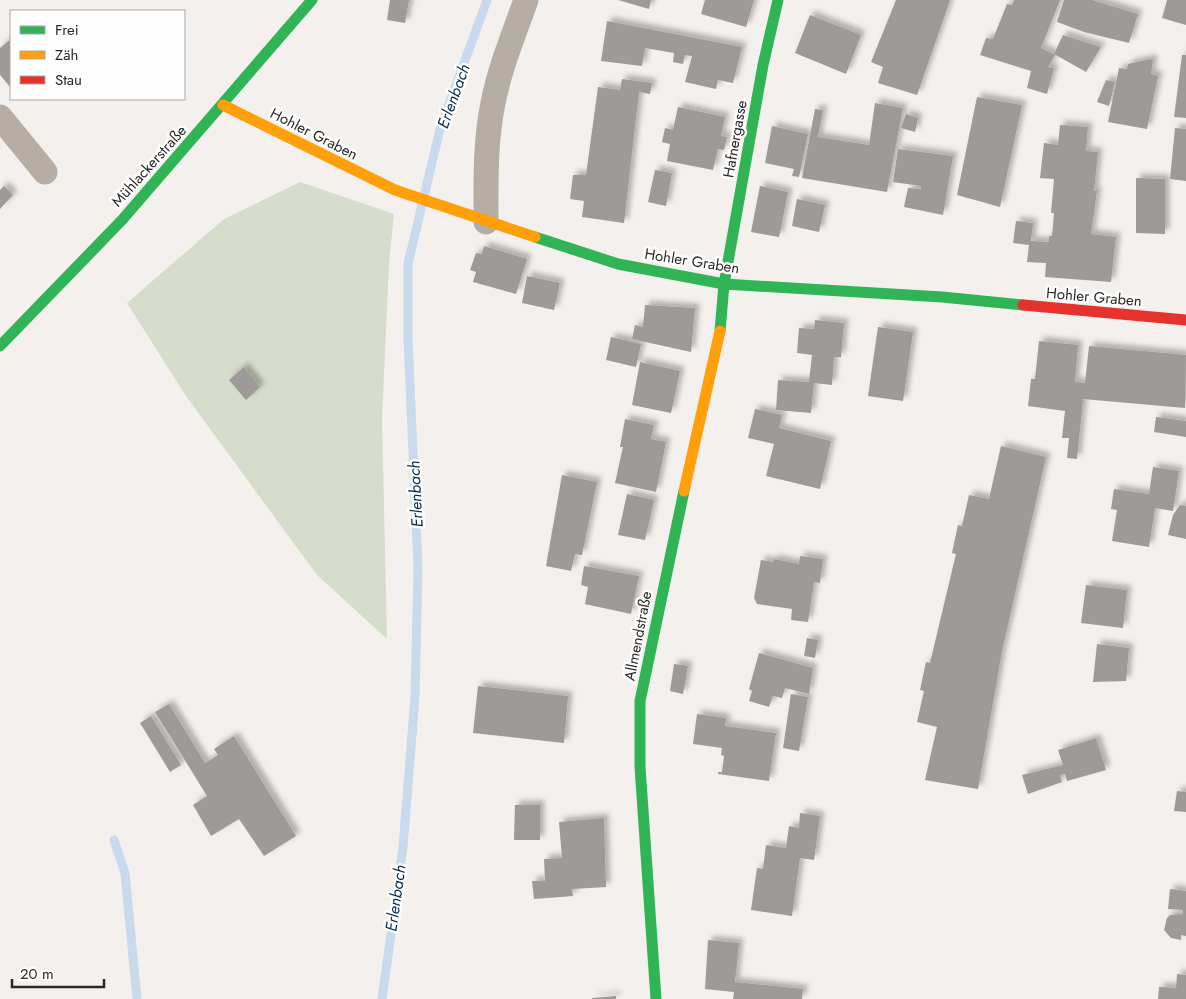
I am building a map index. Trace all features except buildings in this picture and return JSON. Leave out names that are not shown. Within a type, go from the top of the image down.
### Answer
[{"type":"street","name":"Mühlackerstraße","points":[[0,346],[91,254],[223,105],[312,0]]},
{"type":"street","points":[[486,222],[488,138],[492,103],[500,73],[526,0]]},
{"type":"street","name":"Hafnergasse","points":[[724,284],[763,65],[778,0]]},
{"type":"street","name":"Hohler Graben","points":[[223,105],[296,143],[395,190],[486,222],[618,264],[724,284],[942,297],[1186,320]]},
{"type":"street","points":[[0,117],[45,172]]},
{"type":"street","name":"Allmendstraße","points":[[656,999],[640,767],[640,701],[722,322],[724,284]]},
{"type":"green space","points":[[300,182],[394,214],[389,264],[382,418],[387,639],[317,575],[186,396],[127,303],[224,219]]},
{"type":"waterway","name":"Erlenbach","points":[[382,999],[403,847],[415,697],[418,567],[408,339],[408,264],[440,129],[487,0]]},
{"type":"waterway","points":[[114,840],[125,873],[137,999]]},
{"type":"traffic: fast","points":[[0,346],[122,220],[312,0]]},
{"type":"traffic: fast","points":[[720,331],[724,284],[763,65],[778,0]]},
{"type":"traffic: fast","points":[[535,237],[618,264],[724,284],[942,297],[1023,305]]},
{"type":"traffic: fast","points":[[656,999],[640,767],[640,701],[684,491]]},
{"type":"traffic: slow","points":[[223,105],[395,190],[535,237]]},
{"type":"traffic: slow","points":[[684,491],[720,331]]},
{"type":"traffic: jam","points":[[1023,305],[1186,320]]}]
